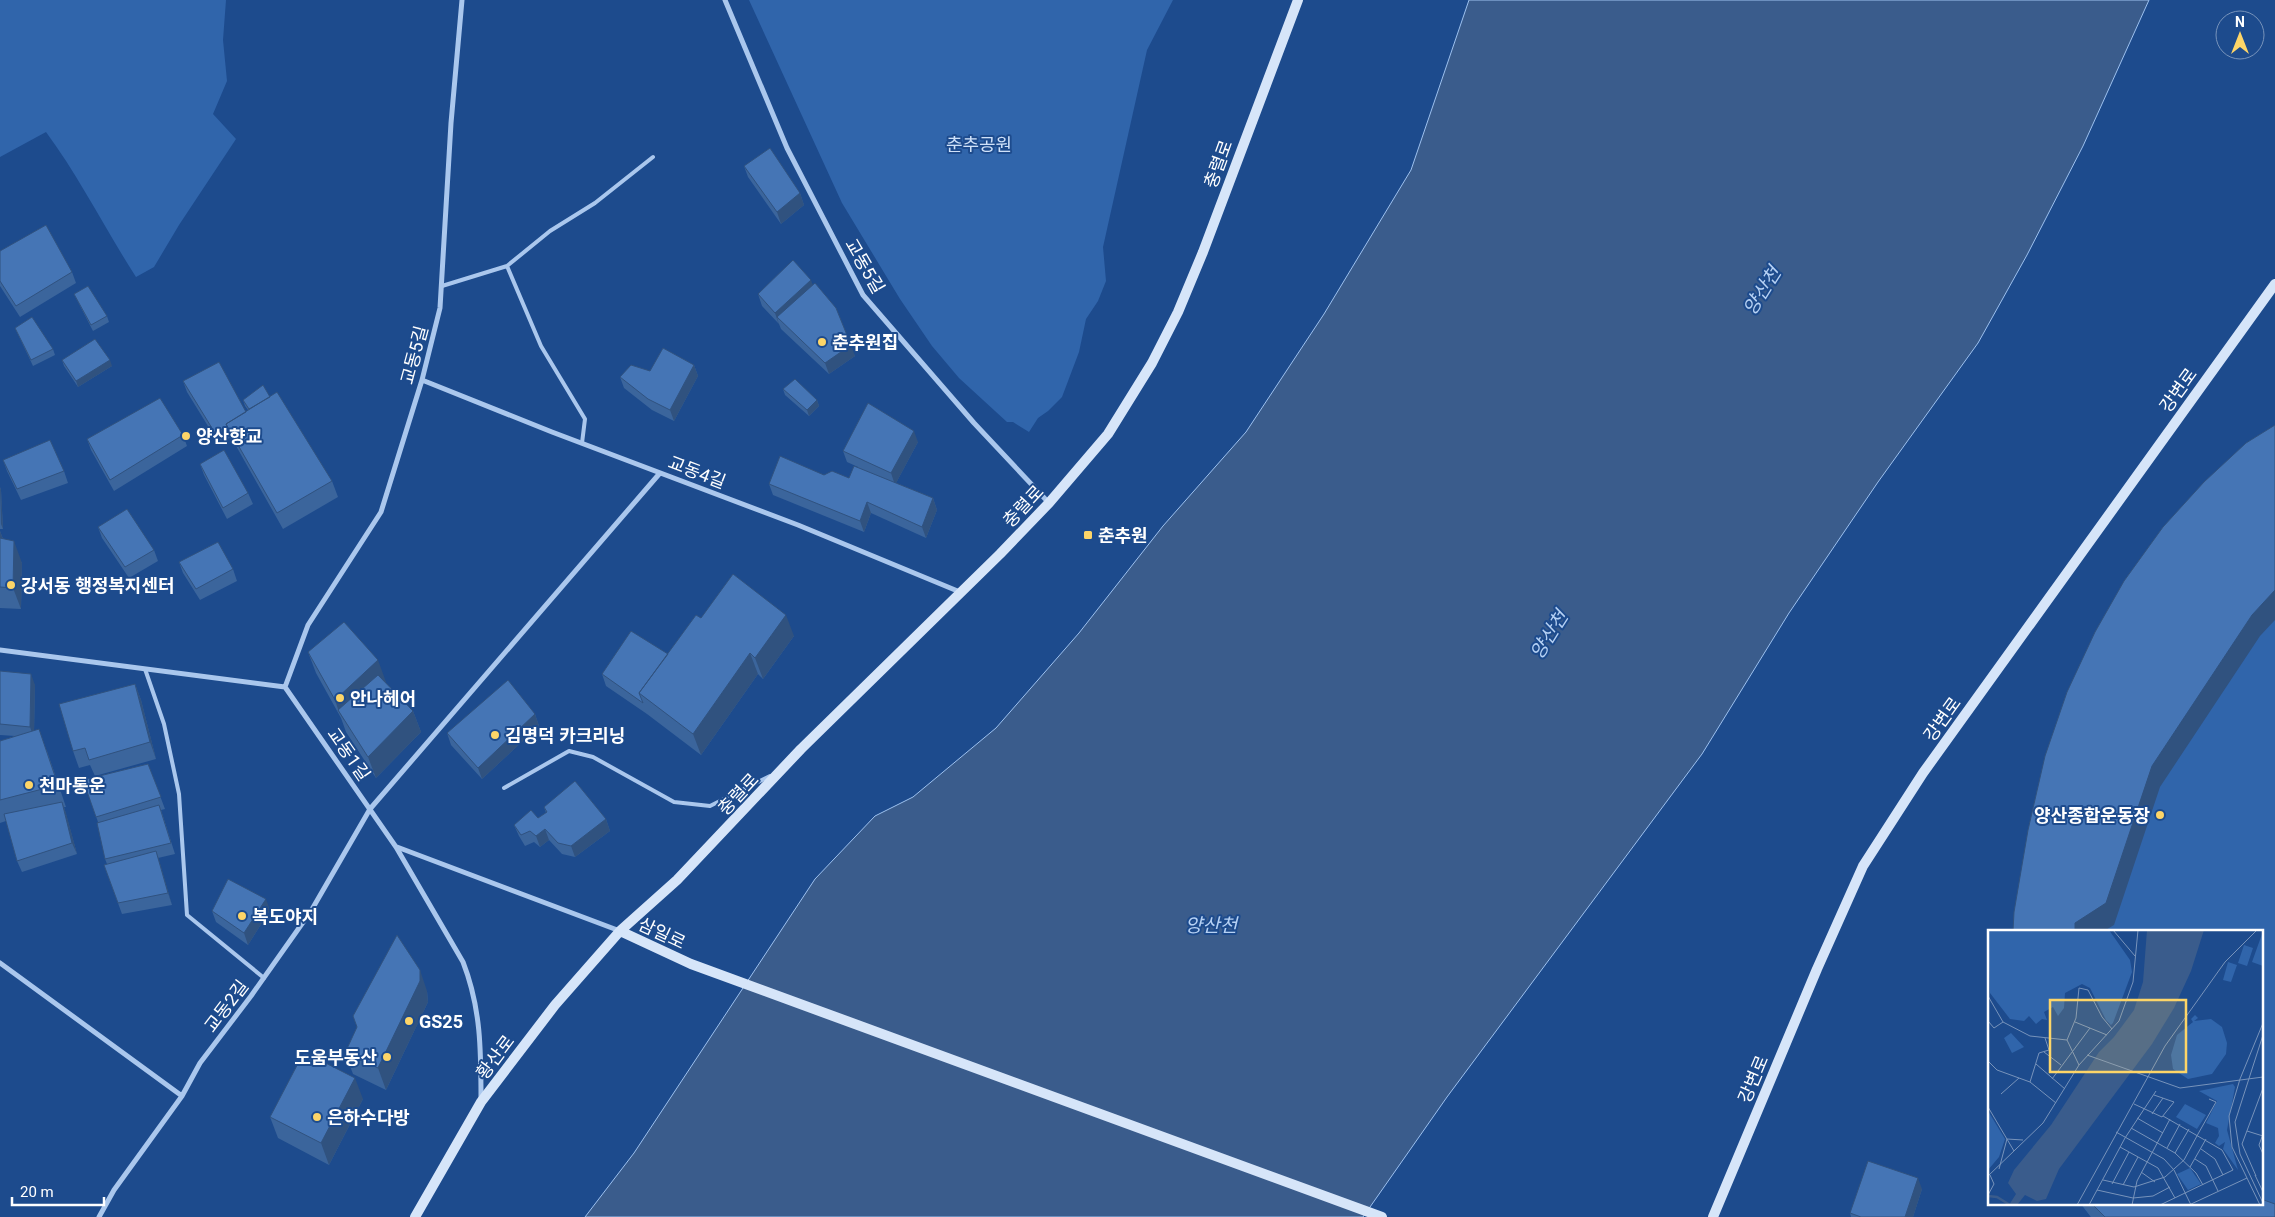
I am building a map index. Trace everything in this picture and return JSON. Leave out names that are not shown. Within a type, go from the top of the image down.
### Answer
[{"type":"main road","name":"충렬로","points":[[620,931],[677,880],[801,749],[1049,502],[1108,434],[1152,363],[1178,312],[1298,0]]},
{"type":"main road","name":"강변로","points":[[1713,1217],[1817,969],[1863,866],[1923,773],[2275,284]]},
{"type":"main road","name":"삼일로","points":[[620,931],[691,964],[1382,1217]]},
{"type":"main road","name":"황산로","points":[[415,1217],[481,1102],[555,1005],[620,931]]},
{"type":"street","name":"교동5길","points":[[285,687],[308,625],[381,512],[422,380],[440,308],[451,123],[462,0]]},
{"type":"street","name":"교동5길","points":[[724,0],[787,148],[863,295],[974,423],[1049,502]]},
{"type":"street","name":"교동4길","points":[[422,380],[798,525],[960,592]]},
{"type":"street","name":"교동2길","points":[[99,1217],[114,1190],[182,1096],[200,1063],[264,978],[311,911],[370,809],[660,473]]},
{"type":"street","points":[[0,650],[285,687]]},
{"type":"street","name":"교동1길","points":[[285,687],[396,847],[464,962],[481,1032],[481,1102]]},
{"type":"street","points":[[396,847],[620,931]]},
{"type":"street","points":[[0,963],[182,1096]]},
{"type":"lane","points":[[442,286],[507,266],[550,231],[595,203],[652,157]]},
{"type":"lane","points":[[507,266],[541,346],[585,420],[582,443]]},
{"type":"lane","points":[[146,669],[164,724],[179,794],[187,915],[264,978]]},
{"type":"lane","points":[[504,788],[569,751],[593,757],[674,802],[710,806],[784,769]]},
{"type":"green space","points":[[0,0],[226,0],[223,40],[227,81],[213,114],[236,139],[179,225],[154,267],[136,277],[70,167],[46,132],[0,157]]},
{"type":"green space","name":"춘추공원","points":[[749,0],[1173,0],[1147,50],[1103,247],[1106,281],[1098,301],[1086,319],[1079,352],[1062,397],[1038,418],[1029,432],[1013,422],[1007,422],[959,378],[932,346],[900,299],[842,203]]},
{"type":"green space","name":"양산종합운동장","points":[[2275,451],[2275,1217],[2091,1217],[2081,1204],[2262,1204],[2262,930],[2023,930]]},
{"type":"water","name":"양산천","points":[[1469,0],[2149,0],[2083,146],[2027,255],[1978,343],[1878,482],[1789,613],[1702,754],[1447,1097],[1363,1217],[585,1217],[634,1153],[815,879],[875,816],[913,797],[996,728],[1079,633],[1163,526],[1246,432],[1324,314],[1411,170]]},
{"type":"building","points":[[770,148],[800,193],[777,212],[744,166]]},
{"type":"building","points":[[46,225],[72,272],[16,306],[0,281],[0,251]]},
{"type":"building","points":[[793,260],[811,280],[775,313],[758,294]]},
{"type":"building","name":"춘추원집","points":[[815,283],[836,308],[851,345],[825,363],[777,317]]},
{"type":"building","points":[[88,286],[107,316],[91,325],[74,294]]},
{"type":"building","points":[[32,317],[53,349],[31,360],[15,328]]},
{"type":"building","points":[[95,339],[110,360],[76,381],[62,360]]},
{"type":"building","points":[[663,348],[694,365],[670,410],[648,399],[620,377],[631,365],[650,371]]},
{"type":"building","points":[[219,362],[246,412],[215,433],[183,381]]},
{"type":"building","points":[[795,379],[817,400],[807,410],[783,389]]},
{"type":"building","points":[[263,385],[270,397],[249,409],[243,400]]},
{"type":"building","points":[[277,392],[332,481],[277,513],[226,424]]},
{"type":"building","points":[[160,398],[183,435],[110,480],[87,439]]},
{"type":"building","points":[[868,403],[914,431],[891,473],[843,451]]},
{"type":"building","points":[[2275,425],[2275,590],[2252,615],[2152,766],[2106,903],[2075,923],[2075,930],[2013,930],[2014,912],[2028,830],[2045,756],[2067,692],[2095,632],[2124,581],[2163,527],[2204,482],[2246,443]]},
{"type":"building","points":[[50,440],[64,471],[17,489],[3,460]]},
{"type":"building","points":[[224,450],[248,493],[223,508],[200,464]]},
{"type":"building","points":[[780,456],[824,475],[832,471],[849,478],[854,466],[933,498],[922,527],[867,502],[860,521],[769,484]]},
{"type":"building","points":[[127,509],[154,550],[125,567],[98,527]]},
{"type":"building","points":[[0,538],[14,541],[13,588],[0,587]]},
{"type":"building","points":[[218,542],[233,569],[196,589],[179,562]]},
{"type":"building","points":[[733,574],[786,615],[755,658],[750,653],[693,734],[639,693],[696,615],[701,618]]},
{"type":"building","points":[[344,622],[378,660],[335,700],[308,652]]},
{"type":"building","points":[[631,631],[668,654],[639,693],[643,703],[602,674]]},
{"type":"building","points":[[0,671],[31,674],[30,727],[0,724]]},
{"type":"building","points":[[378,675],[413,711],[368,757],[338,710]]},
{"type":"building","name":"김명덕 카크리닝","points":[[508,680],[535,714],[478,768],[447,733]]},
{"type":"building","points":[[135,684],[150,742],[89,760],[85,748],[73,751],[59,704]]},
{"type":"building","points":[[39,729],[58,785],[0,800],[0,741]]},
{"type":"building","points":[[148,764],[161,797],[96,817],[83,780]]},
{"type":"building","points":[[575,781],[606,819],[571,846],[558,843],[545,829],[536,836],[530,831],[521,835],[514,825],[531,810],[538,818],[547,812],[544,807]]},
{"type":"building","points":[[62,802],[72,843],[17,861],[4,814]]},
{"type":"building","points":[[159,805],[171,843],[105,859],[97,823]]},
{"type":"building","points":[[156,851],[168,893],[118,903],[104,865]]},
{"type":"building","name":"복도야지","points":[[228,879],[266,899],[244,933],[212,911]]},
{"type":"building","points":[[397,935],[420,970],[420,981],[378,1068],[345,1053],[357,1027],[353,1016]]},
{"type":"building","points":[[304,1052],[355,1078],[321,1143],[270,1117]]},
{"type":"building","points":[[1868,1161],[1918,1178],[1905,1217],[1861,1217],[1850,1213]]},
{"type":"building","points":[[2262,1199],[2275,1204],[2275,1217],[2105,1217],[2092,1204],[2262,1204]]},
{"type":"place","name":"춘추원집","points":[[822,342]]},
{"type":"place","name":"양산향교","points":[[186,436]]},
{"type":"place","name":"춘추원","points":[[1088,535]]},
{"type":"place","name":"강서동 행정복지센터","points":[[11,585]]},
{"type":"place","name":"안나헤어","points":[[340,698]]},
{"type":"place","name":"김명덕 카크리닝","points":[[495,735]]},
{"type":"place","name":"천마통운","points":[[29,785]]},
{"type":"place","name":"양산종합운동장","points":[[2160,815]]},
{"type":"place","name":"복도야지","points":[[242,916]]},
{"type":"place","name":"GS25","points":[[409,1021]]},
{"type":"place","name":"도움부동산","points":[[387,1057]]},
{"type":"place","name":"은하수다방","points":[[317,1117]]}]
